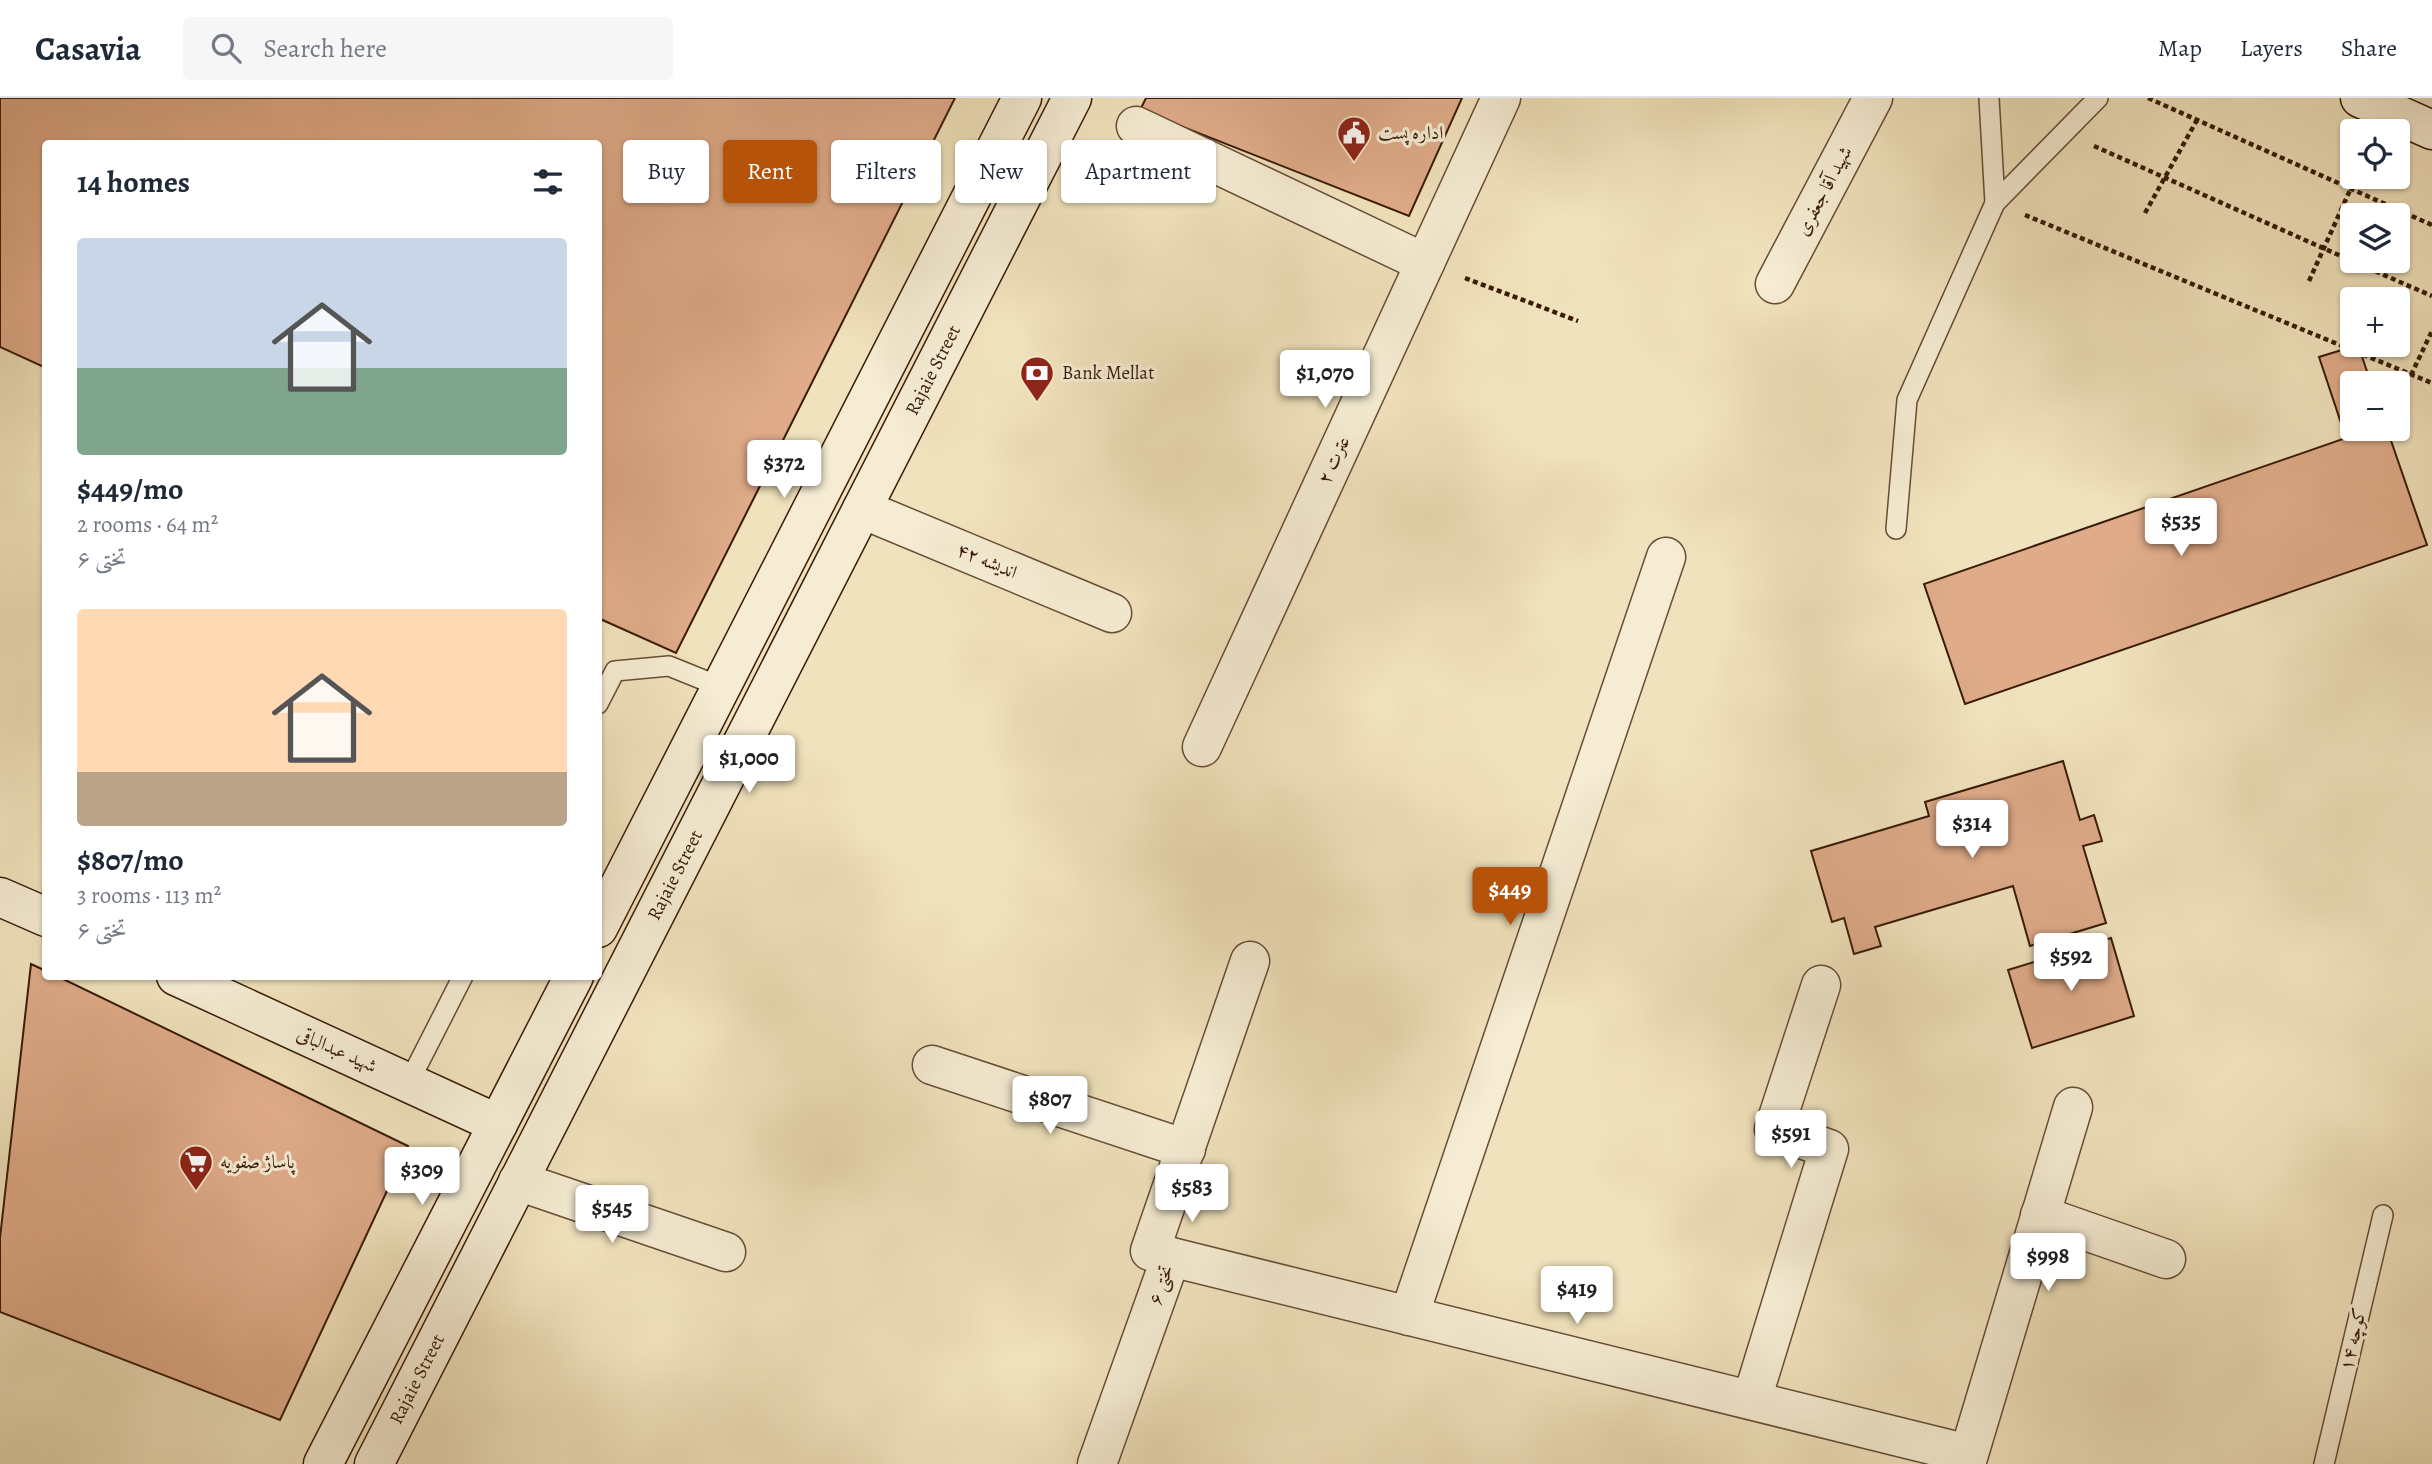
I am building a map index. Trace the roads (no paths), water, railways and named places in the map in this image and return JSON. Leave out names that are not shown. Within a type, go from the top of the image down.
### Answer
[{"type":"street","points":[[602,920],[1022,98]]},
{"type":"street","name":"Rajaie Street","points":[[373,1464],[1072,98]]},
{"type":"street","name":"عترت ۲","points":[[1202,747],[1501,98]]},
{"type":"street","name":"شهید آقا جعفری","points":[[1775,284],[1873,98]]},
{"type":"street","points":[[2360,98],[2432,130]]},
{"type":"street","points":[[1136,126],[1425,262]]},
{"type":"street","name":"اندیشه ۴۲","points":[[862,509],[1112,613]]},
{"type":"street","points":[[1409,1315],[1666,557]]},
{"type":"street","points":[[0,897],[42,915]]},
{"type":"street","name":"تختی ۶","points":[[1097,1464],[1171,1257],[1150,1251],[1250,961]]},
{"type":"street","name":"شهید عبدالباقی","points":[[185,980],[498,1124]]},
{"type":"street","points":[[323,1464],[572,980]]},
{"type":"street","points":[[1752,1399],[1829,1149],[1774,1129],[1821,985]]},
{"type":"street","points":[[932,1065],[1186,1149]]},
{"type":"street","points":[[1171,1257],[1752,1399],[1967,1459],[2073,1107]]},
{"type":"street","points":[[518,1181],[726,1252]]},
{"type":"street","points":[[2040,1215],[2166,1259]]},
{"type":"lane","points":[[1989,98],[1995,203]]},
{"type":"lane","points":[[1896,530],[1907,400],[1995,203],[2098,98]]},
{"type":"lane","points":[[602,696],[615,671],[668,666],[721,687]]},
{"type":"lane","points":[[409,1083],[461,980]]},
{"type":"lane","name":"کوچه ۱۴","points":[[2324,1464],[2383,1215]]},
{"type":"place","name":"اداره پست","points":[[1354,163]]},
{"type":"place","name":"Bank Mellat","points":[[1037,403]]},
{"type":"place","name":"پاساژ صفویه","points":[[196,1192]]}]
